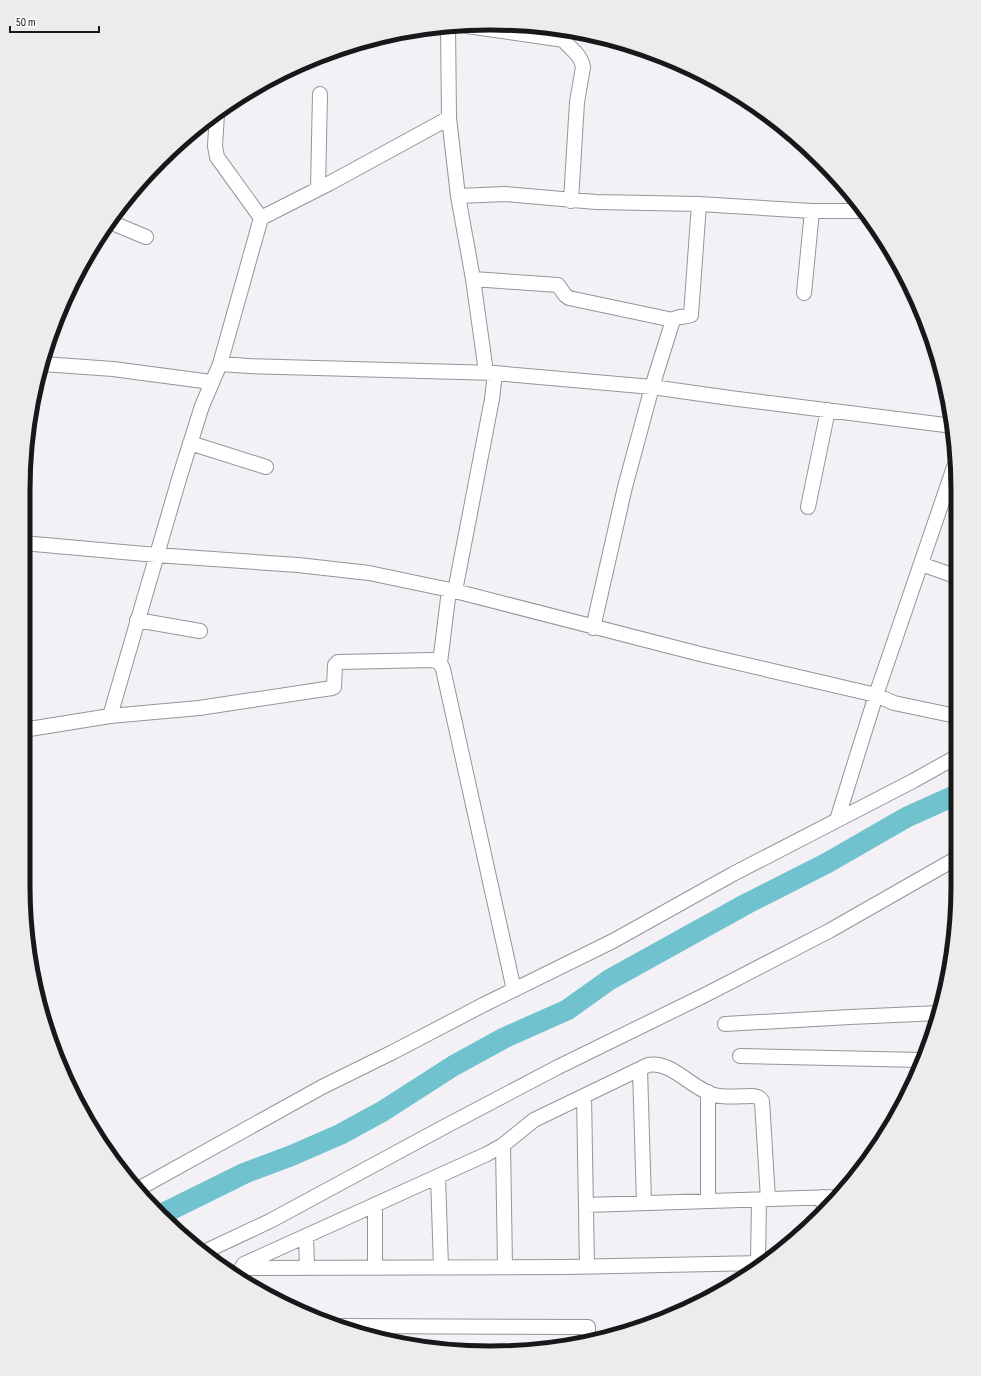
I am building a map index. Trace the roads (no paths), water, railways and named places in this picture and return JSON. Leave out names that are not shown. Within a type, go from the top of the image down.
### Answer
[{"type":"street","points":[[514,31],[559,35]]},
{"type":"street","points":[[448,32],[449,118],[458,196],[490,373],[492,399],[452,590],[440,663],[443,669],[514,990]]},
{"type":"street","points":[[565,36],[578,55],[583,67],[577,102],[570,201]]},
{"type":"street","points":[[318,189],[320,94]]},
{"type":"street","points":[[110,716],[190,443],[211,382],[220,364],[261,218],[449,118]]},
{"type":"street","points":[[217,121],[215,146],[217,157],[261,218]]},
{"type":"street","points":[[458,196],[505,194],[570,201],[698,204],[812,211],[857,211]]},
{"type":"street","points":[[593,628],[625,487],[652,387],[673,320],[679,316],[690,315],[698,204]]},
{"type":"street","points":[[804,293],[812,211]]},
{"type":"street","points":[[115,224],[146,237]]},
{"type":"street","points":[[473,279],[558,285],[569,298],[673,320]]},
{"type":"street","points":[[48,364],[113,369],[211,382]]},
{"type":"street","points":[[220,364],[490,373],[652,387],[946,425]]},
{"type":"street","points":[[808,507],[828,410]]},
{"type":"street","points":[[190,443],[266,467]]},
{"type":"street","points":[[837,820],[876,695],[951,477]]},
{"type":"street","points":[[30,544],[306,566],[369,573],[452,590],[593,628],[876,695],[894,703],[951,715]]},
{"type":"street","points":[[921,564],[951,575]]},
{"type":"street","points":[[137,620],[200,631]]},
{"type":"street","points":[[30,729],[110,716],[199,708],[332,688],[334,687],[335,665],[338,662],[432,660],[440,663]]},
{"type":"street","points":[[142,1187],[322,1087],[612,941],[732,874],[951,760]]},
{"type":"street","points":[[209,1250],[270,1221],[437,1130],[558,1067],[705,995],[829,931],[951,861]]},
{"type":"street","points":[[725,1024],[850,1016],[932,1014]]},
{"type":"street","points":[[740,1056],[917,1060]]},
{"type":"street","points":[[753,1263],[586,1267],[243,1268],[242,1266],[504,1146],[534,1120],[655,1063],[665,1066],[713,1095],[757,1096],[762,1101],[763,1199],[760,1258]]},
{"type":"street","points":[[640,1069],[644,1203]]},
{"type":"street","points":[[708,1092],[708,1201]]},
{"type":"street","points":[[584,1096],[586,1267]]},
{"type":"street","points":[[504,1146],[505,1267]]},
{"type":"street","points":[[438,1177],[441,1267]]},
{"type":"street","points":[[586,1205],[763,1199],[826,1201]]},
{"type":"street","points":[[375,1205],[376,1267]]},
{"type":"street","points":[[306,1236],[307,1267]]},
{"type":"street","points":[[357,1326],[588,1327],[588,1335]]},
{"type":"waterway","points":[[166,1212],[245,1173],[293,1155],[341,1134],[383,1111],[453,1066],[504,1038],[567,1010],[609,980],[748,903],[827,863],[907,817],[951,797]]}]
